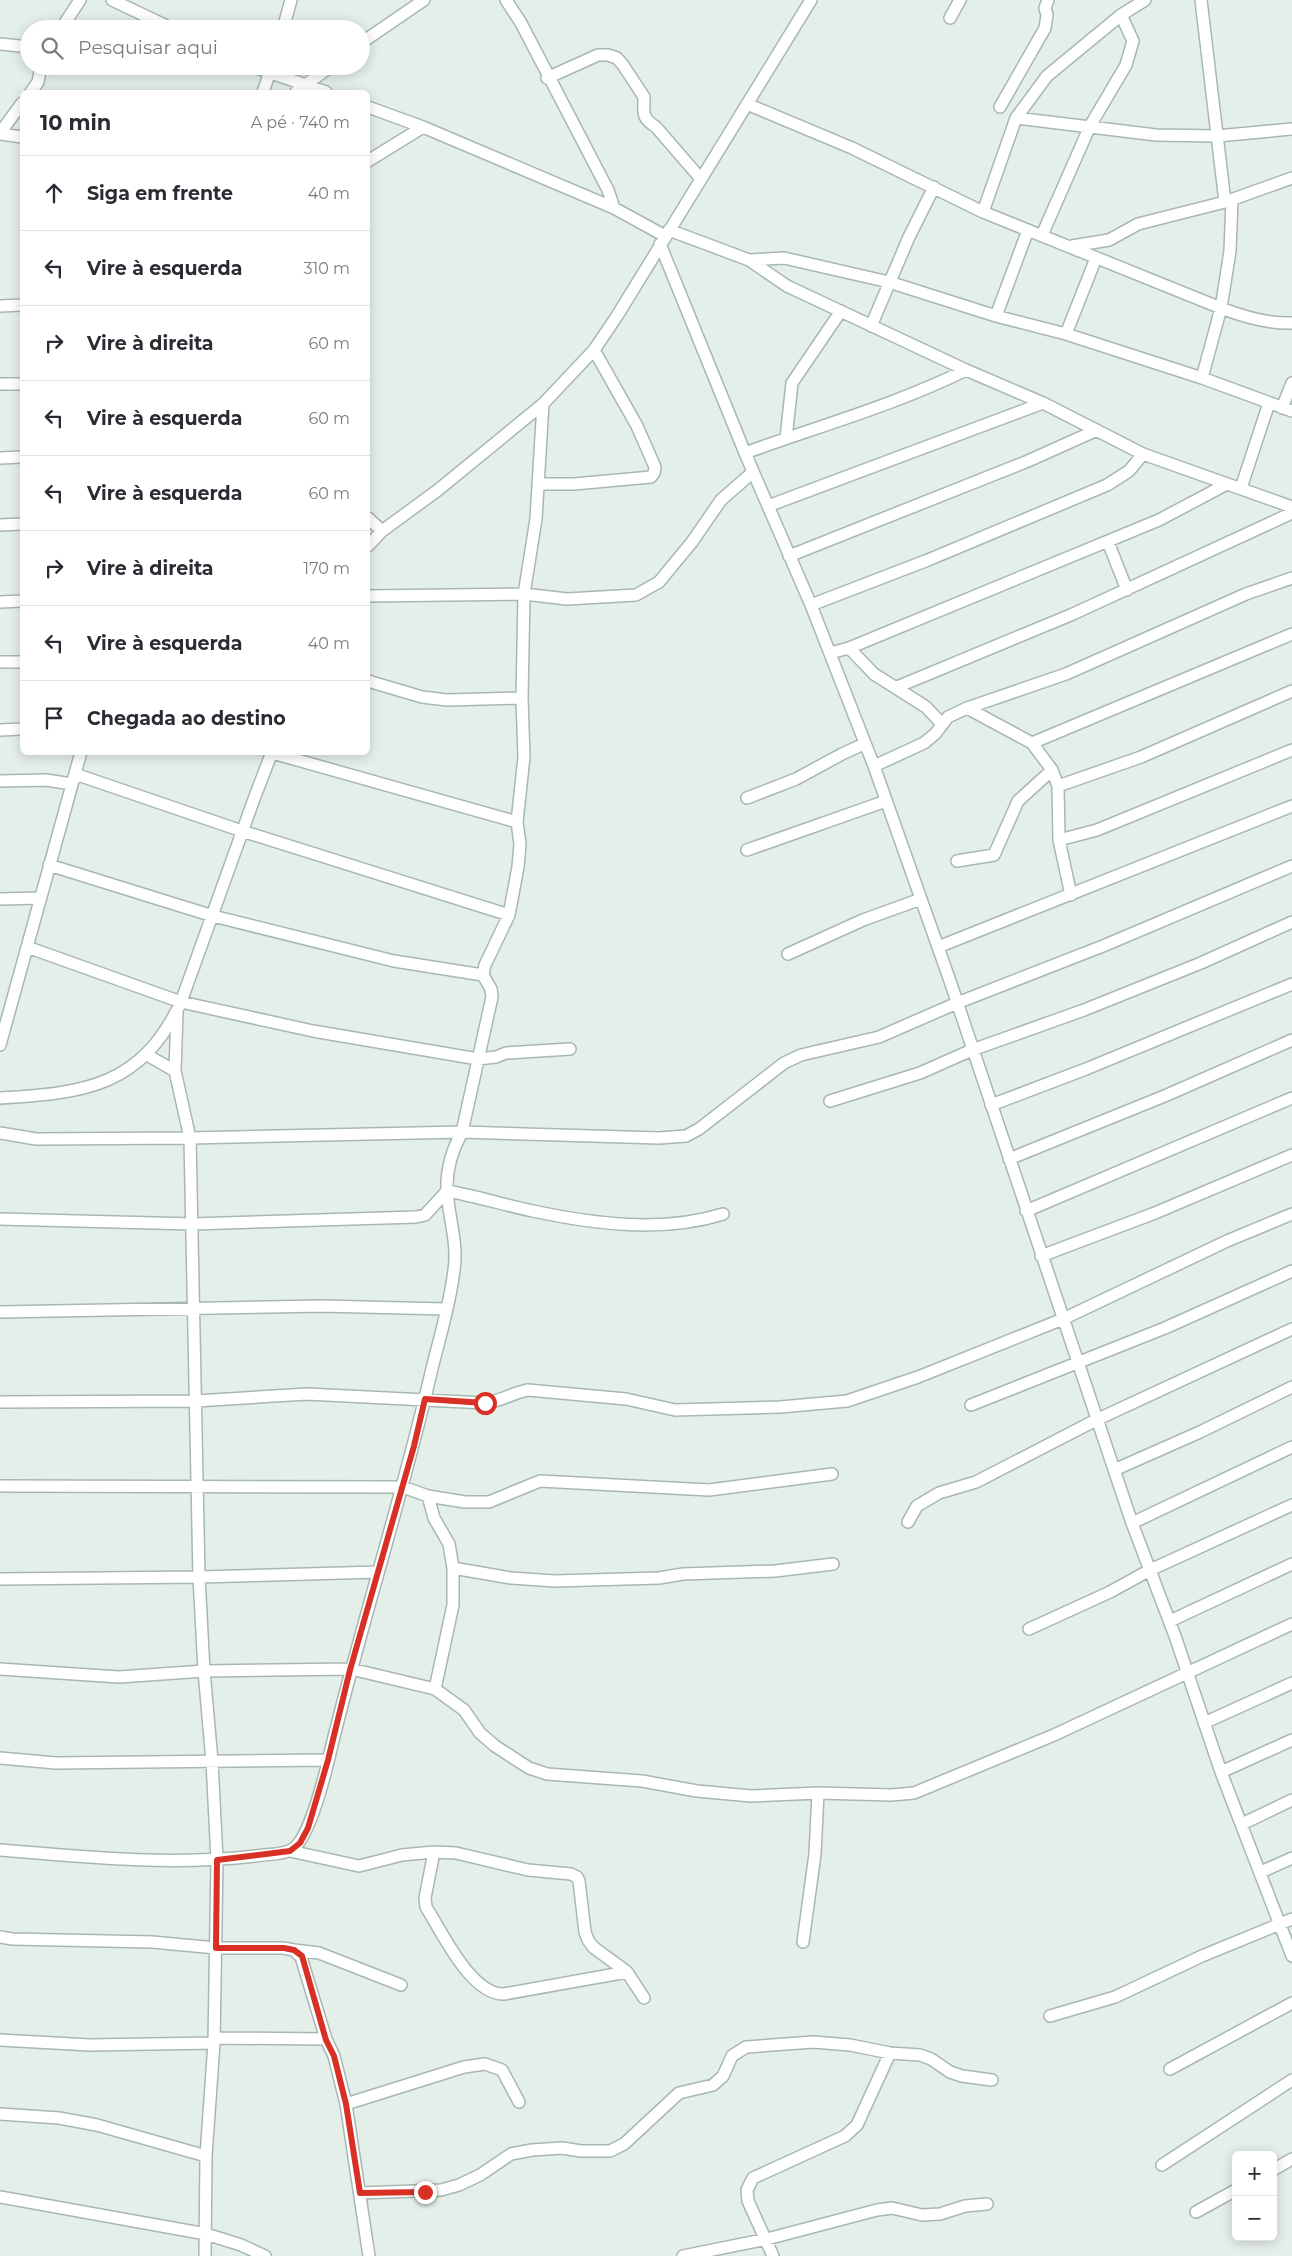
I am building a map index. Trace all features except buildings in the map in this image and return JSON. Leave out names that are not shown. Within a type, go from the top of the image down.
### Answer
[{"type":"street","points":[[67,20],[80,0]]},
{"type":"street","points":[[112,0],[154,20]]},
{"type":"street","points":[[285,20],[291,0]]},
{"type":"street","points":[[370,37],[423,0]]},
{"type":"street","points":[[506,0],[521,24],[608,190],[614,208]]},
{"type":"street","points":[[370,544],[382,531],[438,490],[543,404],[594,350],[617,316],[811,0]]},
{"type":"street","points":[[950,18],[960,0]]},
{"type":"street","points":[[1000,107],[1046,28],[1047,15],[1044,8],[1048,0]]},
{"type":"street","points":[[983,212],[1016,118],[1047,76],[1121,15],[1145,0]]},
{"type":"street","points":[[1201,0],[1217,136],[1228,201],[1230,251],[1221,308],[1202,378]]},
{"type":"street","points":[[1042,236],[1090,126],[1126,65],[1132,41],[1121,15]]},
{"type":"street","points":[[0,44],[20,46]]},
{"type":"street","points":[[548,78],[598,55],[608,55],[617,58],[644,98],[642,110],[648,122],[656,127],[701,179]]},
{"type":"street","points":[[32,90],[38,82],[39,75]]},
{"type":"street","points":[[265,90],[269,75]]},
{"type":"street","points":[[279,75],[301,89],[319,75]]},
{"type":"street","points":[[746,104],[852,148],[983,212],[1096,258],[1248,318],[1276,323],[1292,323]]},
{"type":"street","points":[[20,106],[0,133],[20,137]]},
{"type":"street","points":[[370,108],[423,127],[614,208],[665,237],[749,260],[784,258],[890,282],[996,316],[1066,334],[1202,378],[1287,410],[1292,382]]},
{"type":"street","points":[[1016,118],[1156,134],[1217,136],[1292,129]]},
{"type":"street","points":[[370,160],[423,127]]},
{"type":"street","points":[[1068,246],[1086,245],[1109,240],[1138,224],[1228,201],[1292,178]]},
{"type":"street","points":[[871,326],[934,187]]},
{"type":"street","points":[[996,316],[1028,230]]},
{"type":"street","points":[[665,237],[745,453],[811,605],[874,766],[938,947],[1132,1523],[1170,1621],[1221,1772],[1292,1956]]},
{"type":"street","points":[[1066,334],[1096,258]]},
{"type":"street","points":[[749,260],[787,286],[966,370],[1043,403],[1143,454],[1292,507]]},
{"type":"street","points":[[0,306],[20,305]]},
{"type":"street","points":[[786,438],[792,383],[841,311]]},
{"type":"street","points":[[538,484],[574,484],[651,477],[654,473],[655,467],[637,426],[594,350]]},
{"type":"street","points":[[745,453],[884,406],[929,388],[966,370]]},
{"type":"street","points":[[0,384],[20,384]]},
{"type":"street","points":[[768,506],[1043,403]]},
{"type":"street","points":[[1241,488],[1269,403]]},
{"type":"street","points":[[290,1851],[300,1843],[308,1828],[328,1760],[350,1670],[425,1399],[455,1268],[452,1218],[447,1191],[450,1161],[455,1144],[462,1132],[492,997],[491,989],[483,975],[485,965],[509,915],[518,867],[520,844],[517,822],[524,757],[522,698],[524,594],[536,519],[543,404]]},
{"type":"street","points":[[789,556],[1019,465],[1097,430]]},
{"type":"street","points":[[811,605],[928,560],[1107,485],[1129,471],[1143,454]]},
{"type":"street","points":[[0,458],[20,457]]},
{"type":"street","points":[[370,596],[524,594],[566,599],[636,595],[659,582],[692,542],[721,500],[753,472]]},
{"type":"street","points":[[830,653],[849,648],[1108,542],[1159,520],[1227,484]]},
{"type":"street","points":[[897,687],[1127,590],[1292,513]]},
{"type":"street","points":[[370,520],[382,531]]},
{"type":"street","points":[[0,525],[20,524]]},
{"type":"street","points":[[1108,542],[1127,590]]},
{"type":"street","points":[[874,766],[924,743],[935,734],[948,717],[967,708],[1066,674],[1246,594],[1292,578]]},
{"type":"street","points":[[0,602],[20,601]]},
{"type":"street","points":[[1032,743],[1292,634]]},
{"type":"street","points":[[849,648],[874,674],[926,707],[942,724]]},
{"type":"street","points":[[0,662],[20,662]]},
{"type":"street","points":[[370,682],[422,697],[447,700],[522,698]]},
{"type":"street","points":[[1058,786],[1141,757],[1292,691]]},
{"type":"street","points":[[967,708],[1032,743],[1041,752],[1052,770],[1058,786],[1059,840],[1071,895]]},
{"type":"street","points":[[0,730],[20,729]]},
{"type":"street","points":[[747,798],[796,779],[864,744]]},
{"type":"street","points":[[1059,840],[1098,830],[1292,750]]},
{"type":"street","points":[[0,1045],[3,1026],[80,755]]},
{"type":"street","points":[[0,1098],[68,1093],[99,1084],[128,1071],[147,1055],[165,1032],[179,1007],[270,755]]},
{"type":"street","points":[[278,755],[517,822]]},
{"type":"street","points":[[957,861],[994,855],[1018,801],[1052,770]]},
{"type":"street","points":[[0,781],[73,779],[509,915]]},
{"type":"street","points":[[746,850],[856,814],[886,801]]},
{"type":"street","points":[[938,947],[1292,806]]},
{"type":"street","points":[[49,865],[213,916],[394,961],[483,975]]},
{"type":"street","points":[[0,1133],[36,1139],[190,1138],[462,1132],[659,1138],[686,1136],[699,1129],[784,1064],[801,1055],[879,1037],[957,1003],[1103,946],[1292,866]]},
{"type":"street","points":[[0,899],[40,898]]},
{"type":"street","points":[[788,954],[863,920],[920,899]]},
{"type":"street","points":[[830,1101],[920,1073],[972,1050],[1084,1010],[1201,963],[1292,922]]},
{"type":"street","points":[[27,947],[179,1007],[478,1059],[496,1057],[506,1053],[570,1050]]},
{"type":"street","points":[[991,1105],[1292,984]]},
{"type":"street","points":[[179,1007],[175,1070],[190,1138],[199,1577],[217,1860],[214,2041],[206,2156],[206,2234],[204,2256]]},
{"type":"street","points":[[1008,1159],[1167,1095],[1292,1040]]},
{"type":"street","points":[[147,1055],[175,1070]]},
{"type":"street","points":[[1026,1211],[1292,1098]]},
{"type":"street","points":[[1041,1256],[1155,1213],[1292,1155]]},
{"type":"street","points":[[447,1191],[474,1195],[532,1211],[597,1222],[651,1224],[700,1221],[723,1214]]},
{"type":"street","points":[[0,1219],[193,1224],[416,1217],[426,1215],[447,1191]]},
{"type":"street","points":[[0,1402],[196,1400],[307,1394],[491,1402],[505,1399],[514,1392],[528,1390],[626,1399],[674,1410],[780,1407],[847,1400],[918,1377],[1063,1318],[1227,1241],[1292,1214]]},
{"type":"street","points":[[971,1405],[1165,1328],[1292,1271]]},
{"type":"street","points":[[0,1312],[322,1306],[445,1309]]},
{"type":"street","points":[[908,1522],[917,1506],[939,1493],[976,1482],[1096,1420],[1292,1329]]},
{"type":"street","points":[[1114,1470],[1200,1432],[1292,1386]]},
{"type":"street","points":[[1132,1523],[1292,1447]]},
{"type":"street","points":[[0,1486],[402,1487],[428,1496],[465,1502],[489,1502],[529,1483],[540,1481],[709,1490],[832,1474]]},
{"type":"street","points":[[428,1496],[434,1518],[449,1544],[453,1568],[453,1606],[435,1689]]},
{"type":"street","points":[[1029,1629],[1110,1592],[1150,1570],[1292,1505]]},
{"type":"street","points":[[453,1568],[511,1578],[555,1581],[659,1578],[683,1574],[775,1571],[833,1564]]},
{"type":"street","points":[[1170,1621],[1292,1564]]},
{"type":"street","points":[[0,1579],[199,1577],[378,1572]]},
{"type":"street","points":[[0,1669],[119,1677],[204,1671],[350,1670],[435,1689],[464,1710],[480,1733],[494,1746],[529,1768],[547,1774],[642,1781],[697,1791],[751,1796],[818,1793],[891,1795],[914,1793],[1054,1735],[1292,1624]]},
{"type":"street","points":[[1204,1723],[1292,1683]]},
{"type":"street","points":[[1221,1772],[1292,1740]]},
{"type":"street","points":[[0,1758],[56,1763],[328,1760]]},
{"type":"street","points":[[803,1942],[815,1854],[818,1793]]},
{"type":"street","points":[[1242,1824],[1292,1800]]},
{"type":"street","points":[[0,1850],[96,1858],[217,1860],[290,1851],[359,1866],[402,1855],[434,1852],[456,1854],[528,1870],[571,1874],[577,1877],[588,1940],[593,1947],[627,1972],[644,1998]]},
{"type":"street","points":[[434,1852],[425,1898],[426,1907],[463,1967],[490,1992],[504,1994],[627,1972]]},
{"type":"street","points":[[1261,1872],[1292,1858]]},
{"type":"street","points":[[1050,2016],[1115,1997],[1202,1956],[1292,1920]]},
{"type":"street","points":[[0,1937],[12,1939],[152,1942],[216,1948],[284,1948],[318,1953],[401,1985]]},
{"type":"street","points":[[294,1950],[302,1956],[326,2040],[334,2056],[346,2104],[369,2256]]},
{"type":"street","points":[[1170,2069],[1292,2002]]},
{"type":"street","points":[[0,2040],[90,2045],[326,2040]]},
{"type":"street","points":[[360,2193],[441,2190],[459,2185],[480,2175],[511,2154],[532,2150],[562,2148],[581,2151],[610,2151],[624,2144],[679,2093],[713,2084],[722,2076],[732,2056],[746,2047],[813,2042],[850,2045],[890,2053],[920,2056],[931,2059],[950,2072],[962,2076],[992,2080]]},
{"type":"street","points":[[773,2256],[767,2239],[748,2201],[746,2190],[753,2178],[845,2136],[857,2125],[890,2053]]},
{"type":"street","points":[[346,2104],[464,2067],[485,2064],[502,2070],[519,2102]]},
{"type":"street","points":[[1162,2165],[1292,2080]]},
{"type":"street","points":[[0,2114],[59,2118],[97,2125],[206,2156]]},
{"type":"street","points":[[1277,2168],[1292,2159]]},
{"type":"street","points":[[1196,2212],[1232,2192]]},
{"type":"street","points":[[0,2197],[206,2234],[241,2245],[265,2256]]},
{"type":"street","points":[[683,2256],[767,2239],[877,2210],[892,2208],[922,2214],[940,2214],[965,2206],[987,2204]]},
{"type":"route","points":[[425,2192],[360,2193],[346,2104],[334,2056],[326,2040],[302,1956],[294,1950],[284,1948],[216,1948],[217,1860],[290,1851],[300,1843],[308,1828],[328,1760],[350,1670],[414,1446],[425,1399],[485,1403]]}]
